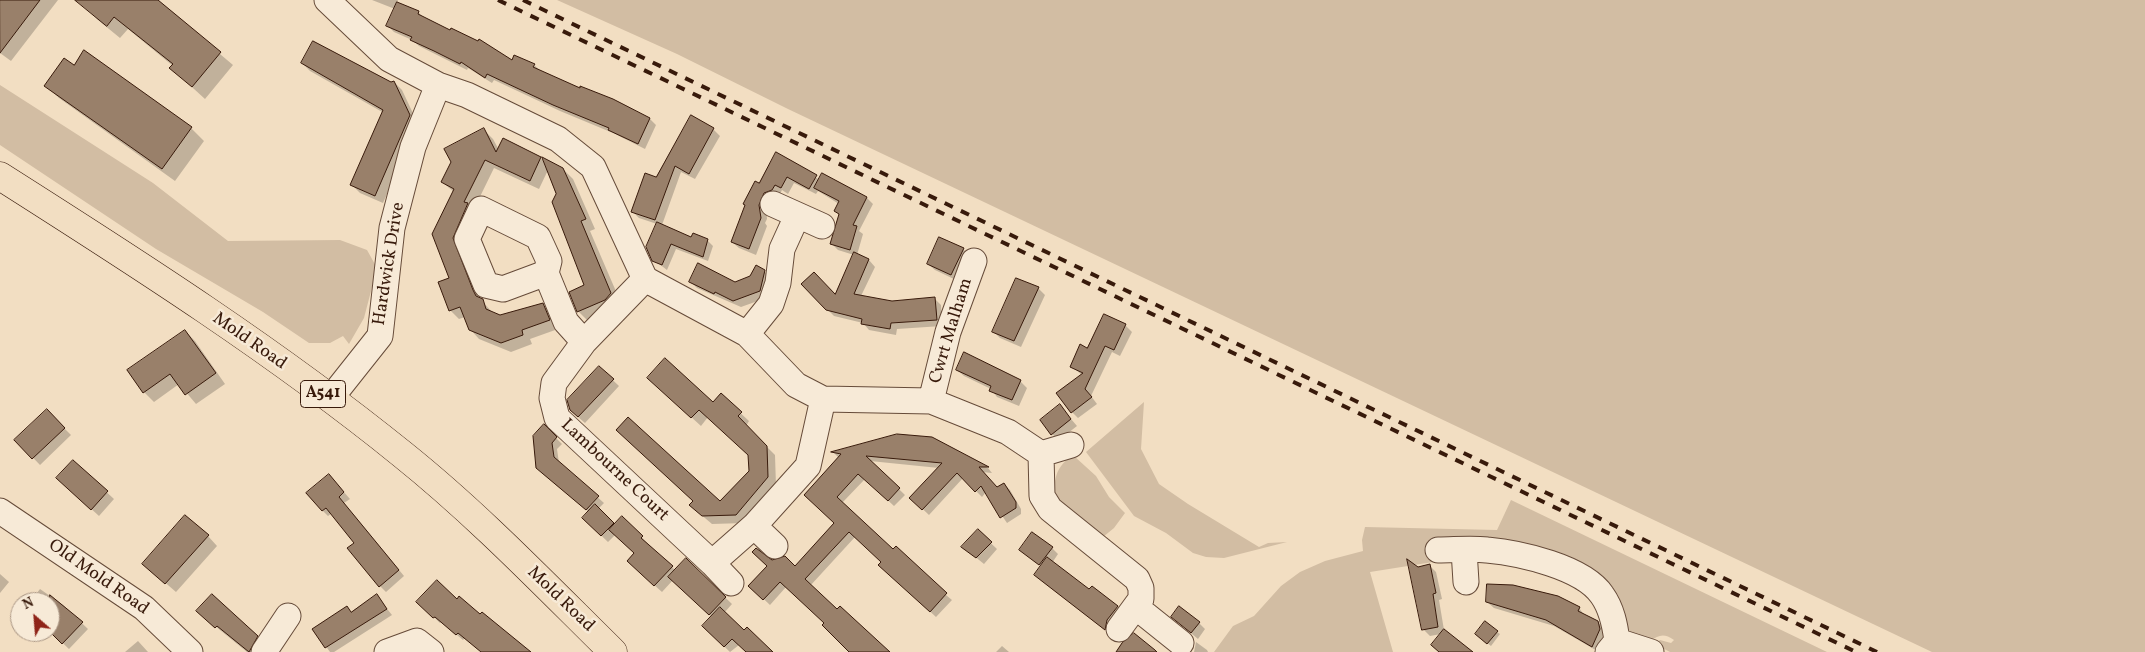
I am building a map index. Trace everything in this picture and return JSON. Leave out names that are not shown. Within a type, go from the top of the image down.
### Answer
[{"type":"main road","name":"Mold Road","points":[[0,176],[173,288],[330,399],[402,454],[465,506],[613,652]]},
{"type":"street","points":[[328,0],[389,59],[438,86],[467,95],[558,139],[593,167],[645,279],[747,334],[796,385],[823,399],[931,401],[1008,432],[1041,454]]},
{"type":"street","name":"Hardwick Drive","points":[[330,399],[380,336],[392,228],[413,147],[438,86]]},
{"type":"street","points":[[773,204],[822,226]]},
{"type":"street","points":[[747,334],[770,304],[778,284],[782,249],[797,216]]},
{"type":"street","name":"Cwrt Malham","points":[[931,401],[948,332],[974,261]]},
{"type":"street","points":[[546,273],[566,322],[584,342]]},
{"type":"street","name":"Lambourne Court","points":[[645,279],[584,342],[554,383],[552,398],[557,418],[731,583]]},
{"type":"street","points":[[712,563],[754,526],[808,466],[823,399]]},
{"type":"street","points":[[1041,454],[1071,445]]},
{"type":"street","points":[[1041,454],[1042,496],[1050,509],[1114,547],[1141,588],[1141,599],[1118,629]]},
{"type":"street","name":"Old Mold Road","points":[[0,511],[144,608],[190,652]]},
{"type":"street","points":[[754,526],[774,546]]},
{"type":"street","points":[[1438,550],[1487,550],[1552,564],[1588,580],[1602,594],[1614,617],[1612,647],[1650,652]]},
{"type":"street","points":[[1464,550],[1466,582]]},
{"type":"street","points":[[1136,607],[1157,634],[1181,643]]},
{"type":"street","points":[[264,652],[288,616]]},
{"type":"street","points":[[387,652],[417,641],[431,652]]},
{"type":"shaded area","points":[[557,0],[2145,0],[2145,652],[1932,652],[788,109],[677,54]]},
{"type":"shaded area","points":[[0,85],[153,183],[228,241],[340,240],[367,250],[377,268],[364,318],[349,344],[343,336],[330,343],[309,343],[263,312],[156,249],[0,145]]},
{"type":"shaded area","points":[[1144,402],[1141,449],[1159,484],[1259,547],[1268,543],[1287,542],[1224,558],[1206,557],[1193,553],[1166,533],[1134,516],[1086,452]]},
{"type":"shaded area","points":[[1074,456],[1096,476],[1109,497],[1125,513],[1114,528],[1103,537],[1067,511],[1059,503],[1056,496],[1056,475],[1063,463]]},
{"type":"shaded area","points":[[1511,500],[1827,652],[1670,652],[1655,644],[1660,640],[1671,643],[1674,640],[1667,636],[1656,637],[1650,641],[1630,632],[1610,592],[1431,543],[1433,562],[1370,572],[1393,652],[1214,652],[1233,626],[1254,616],[1281,586],[1300,572],[1325,561],[1363,551],[1362,540],[1365,527],[1497,530]]},
{"type":"building","points":[[0,0],[40,0],[0,53]]},
{"type":"building","points":[[75,0],[158,0],[221,52],[192,87],[169,68],[173,64],[114,17],[107,26]]},
{"type":"building","points":[[397,2],[419,11],[418,14],[450,30],[451,28],[478,41],[479,39],[512,60],[514,55],[535,64],[533,67],[580,88],[580,86],[613,99],[650,118],[638,144],[608,130],[609,128],[553,105],[487,74],[485,78],[461,62],[460,64],[410,40],[412,37],[386,26]]},
{"type":"building","points":[[313,41],[391,82],[394,81],[410,115],[375,196],[350,185],[383,110],[301,63]]},
{"type":"building","points":[[84,50],[192,127],[162,169],[44,86],[64,58],[74,65]]},
{"type":"building","points":[[691,115],[714,128],[689,174],[675,166],[655,220],[631,212],[645,173],[656,177]]},
{"type":"building","points":[[484,128],[496,152],[503,138],[541,157],[530,181],[485,160],[464,202],[468,203],[453,238],[473,290],[476,296],[483,299],[486,309],[500,315],[543,303],[550,320],[522,330],[523,335],[501,343],[469,330],[460,307],[449,311],[438,282],[449,278],[432,234],[454,189],[441,182],[451,162],[444,149]]},
{"type":"building","points":[[776,152],[817,175],[809,189],[787,177],[781,188],[775,185],[772,190],[764,193],[759,205],[761,218],[749,249],[731,242],[745,205],[743,204],[755,181],[759,183]]},
{"type":"building","points":[[542,157],[563,168],[586,219],[581,221],[611,293],[605,300],[577,312],[569,292],[584,285],[552,202],[556,194]]},
{"type":"building","points":[[822,173],[867,197],[853,225],[857,226],[850,250],[830,244],[839,214],[834,211],[839,201],[814,188]]},
{"type":"building","points":[[657,222],[691,237],[693,233],[708,239],[703,257],[671,244],[662,265],[652,261],[646,247]]},
{"type":"building","points":[[939,237],[964,248],[951,275],[927,264]]},
{"type":"building","points":[[854,252],[869,259],[854,294],[892,301],[935,297],[937,320],[891,323],[890,329],[861,324],[862,319],[826,310],[801,284],[814,272],[835,294]]},
{"type":"building","points":[[698,263],[735,282],[750,276],[756,265],[765,270],[760,291],[733,301],[715,292],[714,294],[689,282]]},
{"type":"building","points":[[1016,278],[1039,287],[1014,341],[992,332]]},
{"type":"building","points":[[1104,314],[1126,324],[1114,350],[1105,346],[1085,389],[1092,397],[1071,413],[1056,393],[1083,373],[1070,367],[1080,344],[1087,348]]},
{"type":"building","points":[[185,330],[216,373],[185,395],[170,374],[143,393],[127,370]]},
{"type":"building","points":[[964,352],[1021,380],[1012,400],[989,391],[991,386],[956,370]]},
{"type":"building","points":[[665,358],[713,402],[721,393],[742,412],[738,416],[767,446],[768,477],[736,515],[702,516],[689,505],[693,501],[616,430],[628,417],[720,501],[749,471],[748,455],[699,410],[691,418],[647,378]]},
{"type":"building","points":[[599,366],[614,379],[578,417],[570,410],[567,400]]},
{"type":"building","points":[[1060,404],[1071,419],[1051,435],[1040,420]]},
{"type":"building","points":[[47,409],[65,428],[32,459],[14,440]]},
{"type":"building","points":[[544,424],[557,437],[552,443],[554,457],[599,496],[586,510],[536,468],[533,436]]},
{"type":"building","points":[[897,434],[932,437],[989,467],[979,467],[997,487],[1004,483],[1016,502],[1016,508],[1000,518],[981,486],[975,492],[957,473],[922,510],[909,498],[942,463],[866,456],[900,488],[888,501],[858,474],[837,497],[893,549],[896,546],[947,593],[930,612],[878,565],[881,562],[849,532],[805,579],[837,609],[840,606],[890,652],[849,652],[822,625],[824,623],[780,582],[763,600],[748,586],[767,566],[752,552],[756,548],[772,560],[785,556],[795,566],[834,523],[804,495],[841,454],[831,452]]},
{"type":"building","points":[[73,460],[108,491],[91,510],[56,478]]},
{"type":"building","points":[[329,474],[344,492],[339,497],[399,570],[379,587],[347,548],[354,543],[326,508],[322,511],[306,493]]},
{"type":"building","points":[[595,504],[614,523],[601,536],[582,518]]},
{"type":"building","points":[[185,515],[209,535],[165,584],[142,564]]},
{"type":"building","points":[[622,516],[643,536],[641,538],[673,566],[654,586],[627,561],[634,553],[609,530]]},
{"type":"building","points":[[978,529],[992,542],[976,558],[961,547]]},
{"type":"building","points":[[1032,532],[1053,547],[1039,565],[1019,550]]},
{"type":"building","points":[[1047,557],[1089,589],[1092,586],[1118,606],[1107,620],[1105,630],[1034,575]]},
{"type":"building","points":[[686,558],[726,597],[709,615],[668,577]]},
{"type":"building","points":[[1407,559],[1418,567],[1430,564],[1436,593],[1433,594],[1438,627],[1422,630]]},
{"type":"building","points":[[437,580],[457,599],[459,596],[480,614],[482,612],[531,652],[481,652],[458,633],[456,635],[435,617],[433,618],[416,602]]},
{"type":"building","points":[[1487,584],[1513,585],[1558,596],[1580,607],[1578,611],[1598,621],[1600,629],[1592,647],[1546,620],[1486,602]]},
{"type":"building","points":[[212,594],[258,636],[249,652],[217,626],[215,628],[196,611]]},
{"type":"building","points":[[377,594],[387,609],[325,648],[312,629],[347,606],[351,612]]},
{"type":"building","points":[[60,603],[83,622],[62,644],[60,642]]},
{"type":"building","points":[[1179,606],[1200,622],[1191,633],[1171,617]]},
{"type":"building","points":[[720,607],[744,630],[747,627],[773,652],[746,652],[732,639],[724,647],[702,626]]},
{"type":"building","points":[[1485,621],[1498,631],[1487,644],[1475,634]]},
{"type":"building","points":[[1444,629],[1473,652],[1439,652],[1431,645]]},
{"type":"building","points":[[1134,633],[1157,652],[1116,652],[1122,643]]},
{"type":"railway","points":[[498,0],[1856,652]]},
{"type":"railway","points":[[523,0],[1877,652]]}]
